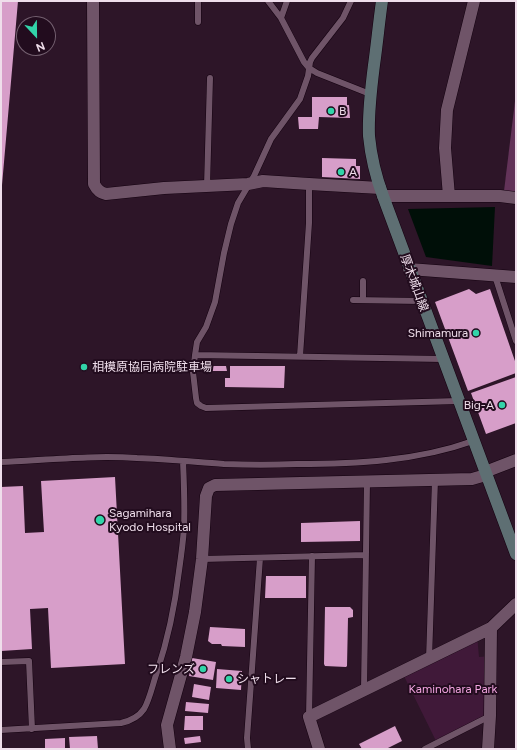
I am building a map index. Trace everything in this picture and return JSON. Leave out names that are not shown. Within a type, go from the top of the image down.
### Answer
[{"type":"main road","name":"厚木城山線","points":[[382,1],[370,94],[369,136],[371,151],[381,192],[516,554]]},
{"type":"street","points":[[93,1],[94,184],[101,193],[106,194],[164,188],[248,184],[263,181],[309,184],[381,192],[449,196],[500,196],[516,198]]},
{"type":"street","points":[[449,196],[445,148],[447,110],[474,1]]},
{"type":"street","points":[[409,269],[516,277]]},
{"type":"street","points":[[170,749],[167,724],[186,657],[195,612],[202,559],[206,496],[208,488],[215,485],[472,479],[516,460]]},
{"type":"street","points":[[319,749],[309,717],[492,628],[516,604]]},
{"type":"street","points":[[488,749],[492,628]]},
{"type":"lane","points":[[198,1],[198,22]]},
{"type":"lane","points":[[268,1],[281,18],[304,62],[309,68],[323,76],[370,94]]},
{"type":"lane","points":[[281,18],[287,1]]},
{"type":"lane","points":[[351,1],[343,18],[312,58],[308,76],[300,99],[271,139],[254,176],[238,203],[224,253],[215,302],[206,327],[197,342],[194,372],[197,403],[206,408],[458,401]]},
{"type":"lane","points":[[207,186],[210,78]]},
{"type":"lane","points":[[300,356],[309,223],[309,184]]},
{"type":"lane","points":[[495,276],[516,341]]},
{"type":"lane","points":[[363,281],[363,300]]},
{"type":"lane","points":[[353,300],[421,301]]},
{"type":"lane","points":[[195,355],[443,358]]},
{"type":"lane","points":[[1,462],[114,457],[252,465],[329,464],[368,462],[420,455],[461,446],[473,441]]},
{"type":"lane","points":[[1,730],[121,724],[131,721],[144,709],[163,654],[177,590],[184,530],[183,461]]},
{"type":"lane","points":[[429,659],[435,480]]},
{"type":"lane","points":[[364,691],[367,482]]},
{"type":"lane","points":[[202,559],[366,555]]},
{"type":"lane","points":[[309,717],[312,556]]},
{"type":"lane","points":[[248,749],[247,738],[260,558]]},
{"type":"lane","points":[[1,662],[29,661],[32,729]]},
{"type":"lane","points":[[425,749],[490,716]]},
{"type":"green space","name":"Kaminohara Park","points":[[477,635],[479,657],[491,656],[490,716],[437,743],[402,672]]},
{"type":"shaded area","points":[[516,93],[516,192],[504,191]]},
{"type":"shaded area","points":[[495,207],[492,266],[426,257],[408,209]]},
{"type":"building","points":[[1,1],[18,1],[2,185]]},
{"type":"building","name":"B","points":[[312,97],[347,97],[350,118],[319,117],[318,129],[299,129],[298,117],[312,117]]},
{"type":"building","name":"A","points":[[322,158],[356,159],[356,166],[360,166],[360,179],[322,177]]},
{"type":"building","name":"Shimamura","points":[[469,289],[476,294],[490,289],[516,364],[516,373],[468,391],[435,302]]},
{"type":"building","points":[[201,366],[226,366],[227,371],[201,371]]},
{"type":"building","points":[[230,366],[285,366],[284,388],[225,387],[225,378],[230,378]]},
{"type":"building","points":[[516,377],[516,423],[486,434],[471,393]]},
{"type":"building","points":[[115,477],[125,664],[51,668],[48,608],[30,609],[32,649],[1,651],[1,487],[23,486],[25,533],[44,532],[41,481]]},
{"type":"building","points":[[360,521],[360,541],[301,542],[301,523]]},
{"type":"building","points":[[266,576],[306,576],[306,598],[265,598]]},
{"type":"building","points":[[325,607],[350,607],[353,610],[353,617],[348,618],[346,667],[325,666],[324,664]]},
{"type":"building","points":[[210,627],[245,629],[245,647],[212,644],[208,641]]},
{"type":"building","name":"フレンズ","points":[[192,658],[216,662],[213,680],[189,676]]},
{"type":"building","name":"シャトレー","points":[[217,669],[242,671],[241,690],[216,688]]},
{"type":"building","points":[[194,684],[211,687],[209,700],[192,697]]},
{"type":"building","points":[[186,702],[209,704],[208,713],[185,711]]},
{"type":"building","points":[[185,716],[203,716],[203,730],[184,730]]},
{"type":"building","points":[[395,726],[402,741],[386,749],[362,749],[359,744]]},
{"type":"building","points":[[97,736],[98,749],[70,749],[69,737]]},
{"type":"building","points":[[200,736],[201,742],[185,744],[184,738]]},
{"type":"building","points":[[65,738],[65,749],[45,749],[45,739]]},
{"type":"place","name":"B","points":[[331,111]]},
{"type":"place","name":"A","points":[[341,172]]},
{"type":"place","name":"Shimamura","points":[[476,333]]},
{"type":"place","name":"相模原協同病院駐車場","points":[[84,367]]},
{"type":"place","name":"Big-A","points":[[502,405]]},
{"type":"place","name":"Sagamihara Kyodo Hospital","points":[[100,520]]},
{"type":"place","name":"フレンズ","points":[[203,669]]},
{"type":"place","name":"シャトレー","points":[[229,679]]}]
